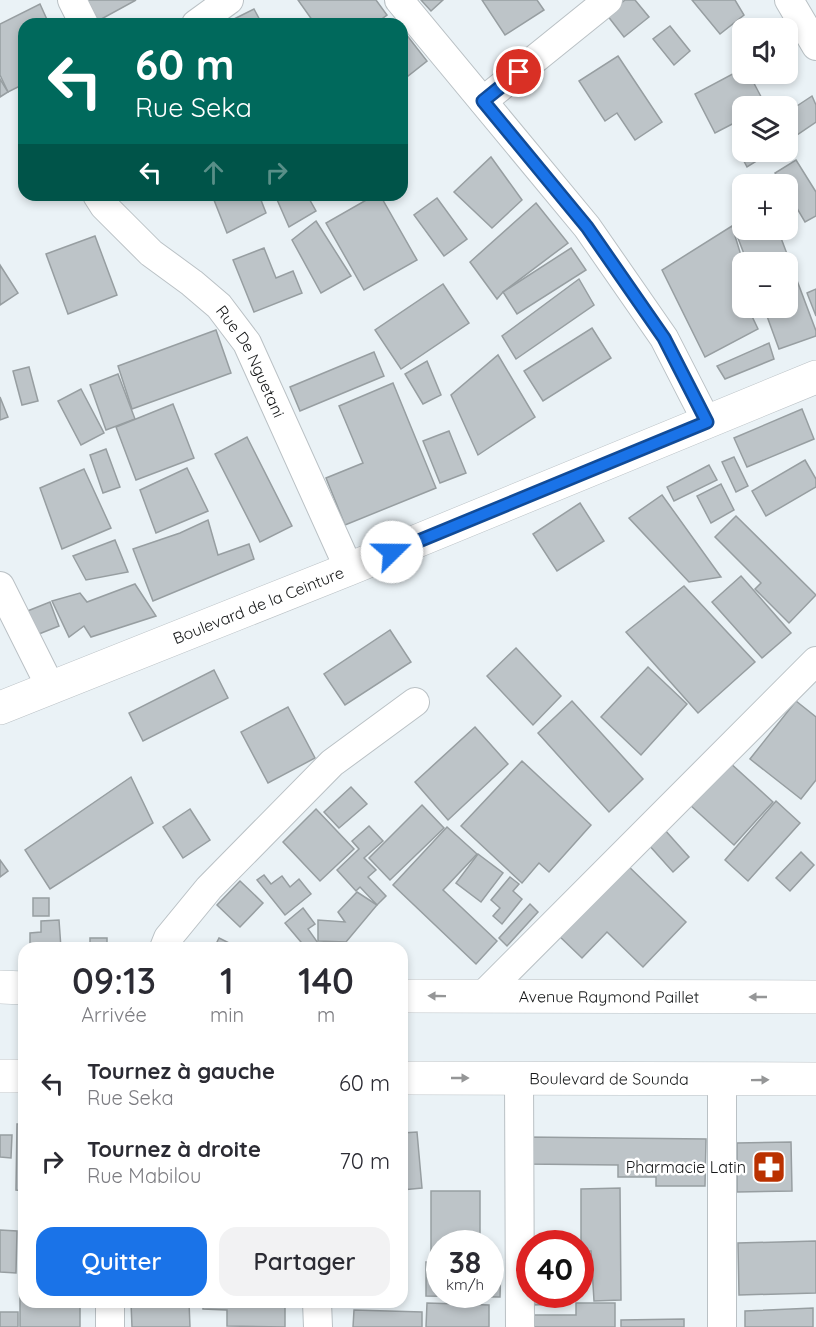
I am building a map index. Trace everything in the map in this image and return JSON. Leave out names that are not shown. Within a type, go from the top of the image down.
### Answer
[{"type":"main road","name":"Boulevard de la Ceinture","points":[[0,708],[349,569],[816,377]]},
{"type":"main road","points":[[0,987],[18,988]]},
{"type":"main road","name":"Avenue Raymond Paillet","points":[[408,996],[816,997]]},
{"type":"main road","points":[[0,1076],[18,1076]]},
{"type":"main road","name":"Boulevard de Sounda","points":[[408,1078],[816,1079]]},
{"type":"street","points":[[72,0],[81,18]]},
{"type":"street","points":[[204,18],[229,0]]},
{"type":"street","points":[[399,0],[587,227],[664,338],[707,422]]},
{"type":"street","points":[[483,101],[608,0]]},
{"type":"street","points":[[789,0],[816,46]]},
{"type":"street","name":"Rue De Nguetani","points":[[101,201],[151,253],[219,306],[247,343],[349,569]]},
{"type":"street","points":[[0,586],[51,688]]},
{"type":"street","points":[[481,997],[816,661]]},
{"type":"street","points":[[167,942],[209,888],[332,763],[415,702]]},
{"type":"street","points":[[519,1078],[520,1327]]},
{"type":"street","points":[[722,1080],[722,1327]]},
{"type":"street","points":[[110,1308],[110,1327]]},
{"type":"street","points":[[317,1308],[318,1327]]},
{"type":"building","points":[[84,0],[136,0],[103,18],[94,18]]},
{"type":"building","points":[[298,0],[376,0],[387,15],[383,18],[311,18]]},
{"type":"building","points":[[421,0],[443,0],[431,11]]},
{"type":"building","points":[[482,0],[537,0],[544,10],[505,35]]},
{"type":"building","points":[[625,0],[635,0],[649,17],[624,37],[607,15]]},
{"type":"building","points":[[692,0],[735,0],[744,15],[740,18],[732,18],[732,24],[720,34]]},
{"type":"building","points":[[40,4],[46,18],[18,18],[18,87],[8,92],[0,75],[0,24]]},
{"type":"building","points":[[254,9],[259,18],[236,18]]},
{"type":"building","points":[[670,26],[690,51],[674,65],[653,39]]},
{"type":"building","points":[[408,37],[427,61],[408,76]]},
{"type":"building","points":[[618,56],[662,122],[635,140],[617,113],[605,121],[579,81]]},
{"type":"building","points":[[732,74],[732,84],[754,84],[761,96],[732,96],[732,124],[715,133],[695,94]]},
{"type":"building","points":[[0,79],[8,92],[0,97]]},
{"type":"building","points":[[812,96],[816,105],[816,122],[798,134],[798,105]]},
{"type":"building","points":[[491,157],[522,200],[492,228],[454,192]]},
{"type":"building","points":[[744,162],[755,162],[747,167]]},
{"type":"building","points":[[793,162],[797,162],[816,192],[816,216],[805,222],[798,210],[798,174],[775,173]]},
{"type":"building","points":[[437,198],[467,239],[444,256],[414,215]]},
{"type":"building","points":[[214,201],[261,201],[266,213],[227,233]]},
{"type":"building","points":[[278,201],[310,201],[316,211],[289,227]]},
{"type":"building","points":[[364,201],[383,201],[417,260],[364,290],[326,223]]},
{"type":"building","points":[[536,203],[568,243],[497,299],[470,262]]},
{"type":"building","points":[[316,221],[351,276],[321,293],[292,240]]},
{"type":"building","points":[[732,226],[732,240],[736,240],[740,252],[732,252],[732,318],[753,318],[758,329],[705,357],[662,270]]},
{"type":"building","points":[[95,236],[117,295],[68,314],[46,254]]},
{"type":"building","points":[[739,240],[782,240],[786,252],[743,252]]},
{"type":"building","points":[[264,248],[276,278],[293,271],[302,293],[254,312],[233,260]]},
{"type":"building","points":[[571,248],[586,270],[517,314],[503,292]]},
{"type":"building","points":[[0,265],[18,293],[0,305]]},
{"type":"building","points":[[579,279],[594,305],[516,359],[502,336]]},
{"type":"building","points":[[798,283],[816,336],[779,349],[768,318],[798,318]]},
{"type":"building","points":[[443,284],[469,323],[401,369],[375,330]]},
{"type":"building","points":[[816,289],[816,316],[807,293]]},
{"type":"building","points":[[592,328],[611,358],[543,401],[524,371]]},
{"type":"building","points":[[216,330],[231,373],[132,409],[118,366]]},
{"type":"building","points":[[769,343],[774,359],[725,379],[717,366]]},
{"type":"building","points":[[374,352],[384,376],[300,411],[290,387]]},
{"type":"building","points":[[498,355],[535,417],[478,455],[451,395]]},
{"type":"building","points":[[427,361],[441,395],[423,404],[405,374]]},
{"type":"building","points":[[29,367],[38,401],[22,405],[13,371]]},
{"type":"building","points":[[118,374],[135,419],[106,430],[90,385]]},
{"type":"building","points":[[393,383],[436,488],[345,525],[326,478],[363,463],[339,406]]},
{"type":"building","points":[[81,389],[104,433],[81,445],[58,401]]},
{"type":"building","points":[[0,397],[8,417],[0,420]]},
{"type":"building","points":[[173,404],[194,458],[136,480],[116,427]]},
{"type":"building","points":[[802,409],[814,439],[747,467],[734,438]]},
{"type":"building","points":[[449,431],[466,473],[440,483],[423,441]]},
{"type":"building","points":[[247,437],[292,526],[260,542],[215,454]]},
{"type":"building","points":[[106,449],[120,487],[103,493],[90,455]]},
{"type":"building","points":[[734,457],[748,486],[736,492],[722,462]]},
{"type":"building","points":[[805,460],[816,479],[816,487],[766,516],[752,491]]},
{"type":"building","points":[[709,465],[717,480],[674,501],[667,487]]},
{"type":"building","points":[[187,468],[208,511],[156,533],[140,490]]},
{"type":"building","points":[[84,469],[111,528],[62,549],[40,488]]},
{"type":"building","points":[[721,484],[734,510],[711,523],[697,496]]},
{"type":"building","points":[[662,495],[721,577],[689,582],[629,518]]},
{"type":"building","points":[[580,503],[604,541],[557,571],[533,534]]},
{"type":"building","points":[[736,516],[816,595],[789,623],[755,589],[761,583],[715,537]]},
{"type":"building","points":[[208,520],[218,555],[249,544],[254,559],[153,601],[133,549],[180,533]]},
{"type":"building","points":[[115,540],[128,572],[86,580],[73,556]]},
{"type":"building","points":[[741,576],[791,633],[762,658],[712,602]]},
{"type":"building","points":[[135,584],[156,616],[91,637],[84,626],[69,637],[52,601],[80,593],[87,602]]},
{"type":"building","points":[[684,586],[755,662],[698,713],[626,632]]},
{"type":"building","points":[[50,602],[59,626],[34,636],[25,612]]},
{"type":"building","points":[[390,630],[411,662],[345,705],[324,674]]},
{"type":"building","points":[[516,648],[561,696],[533,725],[487,676]]},
{"type":"building","points":[[648,667],[687,704],[641,755],[601,717]]},
{"type":"building","points":[[214,670],[228,698],[143,741],[129,713]]},
{"type":"building","points":[[572,701],[643,779],[609,812],[538,733]]},
{"type":"building","points":[[796,701],[816,717],[816,780],[801,799],[750,759]]},
{"type":"building","points":[[288,707],[315,758],[268,783],[241,732]]},
{"type":"building","points":[[475,727],[508,764],[448,820],[415,782]]},
{"type":"building","points":[[522,761],[591,825],[549,872],[539,863],[522,883],[461,826]]},
{"type":"building","points":[[729,762],[773,802],[734,845],[690,805]]},
{"type":"building","points":[[131,777],[153,823],[50,889],[25,850]]},
{"type":"building","points":[[351,787],[367,804],[339,828],[324,812]]},
{"type":"building","points":[[776,801],[800,823],[748,881],[725,860]]},
{"type":"building","points":[[422,805],[444,828],[390,880],[369,858]]},
{"type":"building","points":[[190,809],[210,840],[183,858],[163,827]]},
{"type":"building","points":[[316,809],[354,849],[320,881],[283,842]]},
{"type":"building","points":[[369,826],[383,841],[364,858],[376,870],[368,877],[386,896],[377,905],[360,887],[356,891],[337,870],[359,849],[352,841]]},
{"type":"building","points":[[447,827],[477,854],[443,890],[497,941],[476,964],[393,885]]},
{"type":"building","points":[[664,829],[689,857],[673,872],[648,844]]},
{"type":"building","points":[[801,852],[814,865],[790,891],[776,878]]},
{"type":"building","points":[[478,854],[503,873],[481,902],[456,883]]},
{"type":"building","points":[[0,860],[8,871],[0,877]]},
{"type":"building","points":[[624,862],[686,922],[643,967],[607,932],[582,958],[556,933]]},
{"type":"building","points":[[264,875],[271,884],[282,876],[290,887],[299,879],[311,894],[285,915],[257,880]]},
{"type":"building","points":[[510,877],[519,884],[513,891],[522,899],[502,924],[493,916],[500,908],[491,900]]},
{"type":"building","points":[[240,881],[263,903],[240,927],[217,905]]},
{"type":"building","points":[[357,892],[377,905],[346,942],[318,941],[318,920],[345,922],[338,912]]},
{"type":"building","points":[[33,898],[49,898],[49,916],[33,916]]},
{"type":"building","points":[[530,904],[538,912],[507,946],[499,938]]},
{"type":"building","points":[[303,908],[315,924],[308,929],[317,942],[301,942],[285,923]]},
{"type":"building","points":[[59,920],[61,942],[30,942],[30,933],[41,932],[41,921]]},
{"type":"building","points":[[90,938],[107,938],[107,942],[90,942]]},
{"type":"building","points":[[17,1124],[18,1124],[18,1190],[16,1190]]},
{"type":"building","points":[[417,1132],[422,1188],[408,1189],[408,1133]]},
{"type":"building","points":[[0,1135],[12,1135],[11,1158],[0,1157]]},
{"type":"building","points":[[525,1137],[706,1139],[705,1186],[656,1186],[656,1177],[618,1177],[618,1165],[525,1164]]},
{"type":"building","points":[[791,1142],[792,1191],[737,1192],[737,1143]]},
{"type":"building","points":[[620,1188],[621,1300],[594,1301],[594,1230],[581,1230],[581,1189]]},
{"type":"building","points":[[431,1191],[480,1191],[480,1230],[431,1230]]},
{"type":"building","points":[[0,1230],[17,1231],[16,1273],[0,1272]]},
{"type":"building","points":[[816,1241],[816,1293],[739,1295],[738,1243]]},
{"type":"building","points":[[594,1303],[615,1303],[615,1327],[532,1327],[532,1315],[576,1315],[576,1308],[594,1308]]},
{"type":"building","points":[[20,1308],[80,1308],[80,1327],[20,1327]]},
{"type":"building","points":[[131,1308],[189,1308],[190,1327],[132,1327]]},
{"type":"building","points":[[285,1308],[285,1327],[227,1326],[227,1310],[203,1309]]},
{"type":"building","points":[[427,1308],[489,1308],[489,1327],[426,1327]]},
{"type":"building","points":[[813,1308],[813,1327],[745,1327],[745,1311]]},
{"type":"building","points":[[354,1310],[422,1312],[422,1327],[353,1327]]},
{"type":"building","points":[[0,1312],[18,1312],[18,1327],[0,1327]]},
{"type":"building","points":[[684,1319],[684,1327],[621,1327],[621,1320]]},
{"type":"place","name":"Pharmacie Latin","points":[[769,1167]]},
{"type":"route","points":[[392,552],[707,422],[664,338],[600,245],[483,101],[519,72]]}]
